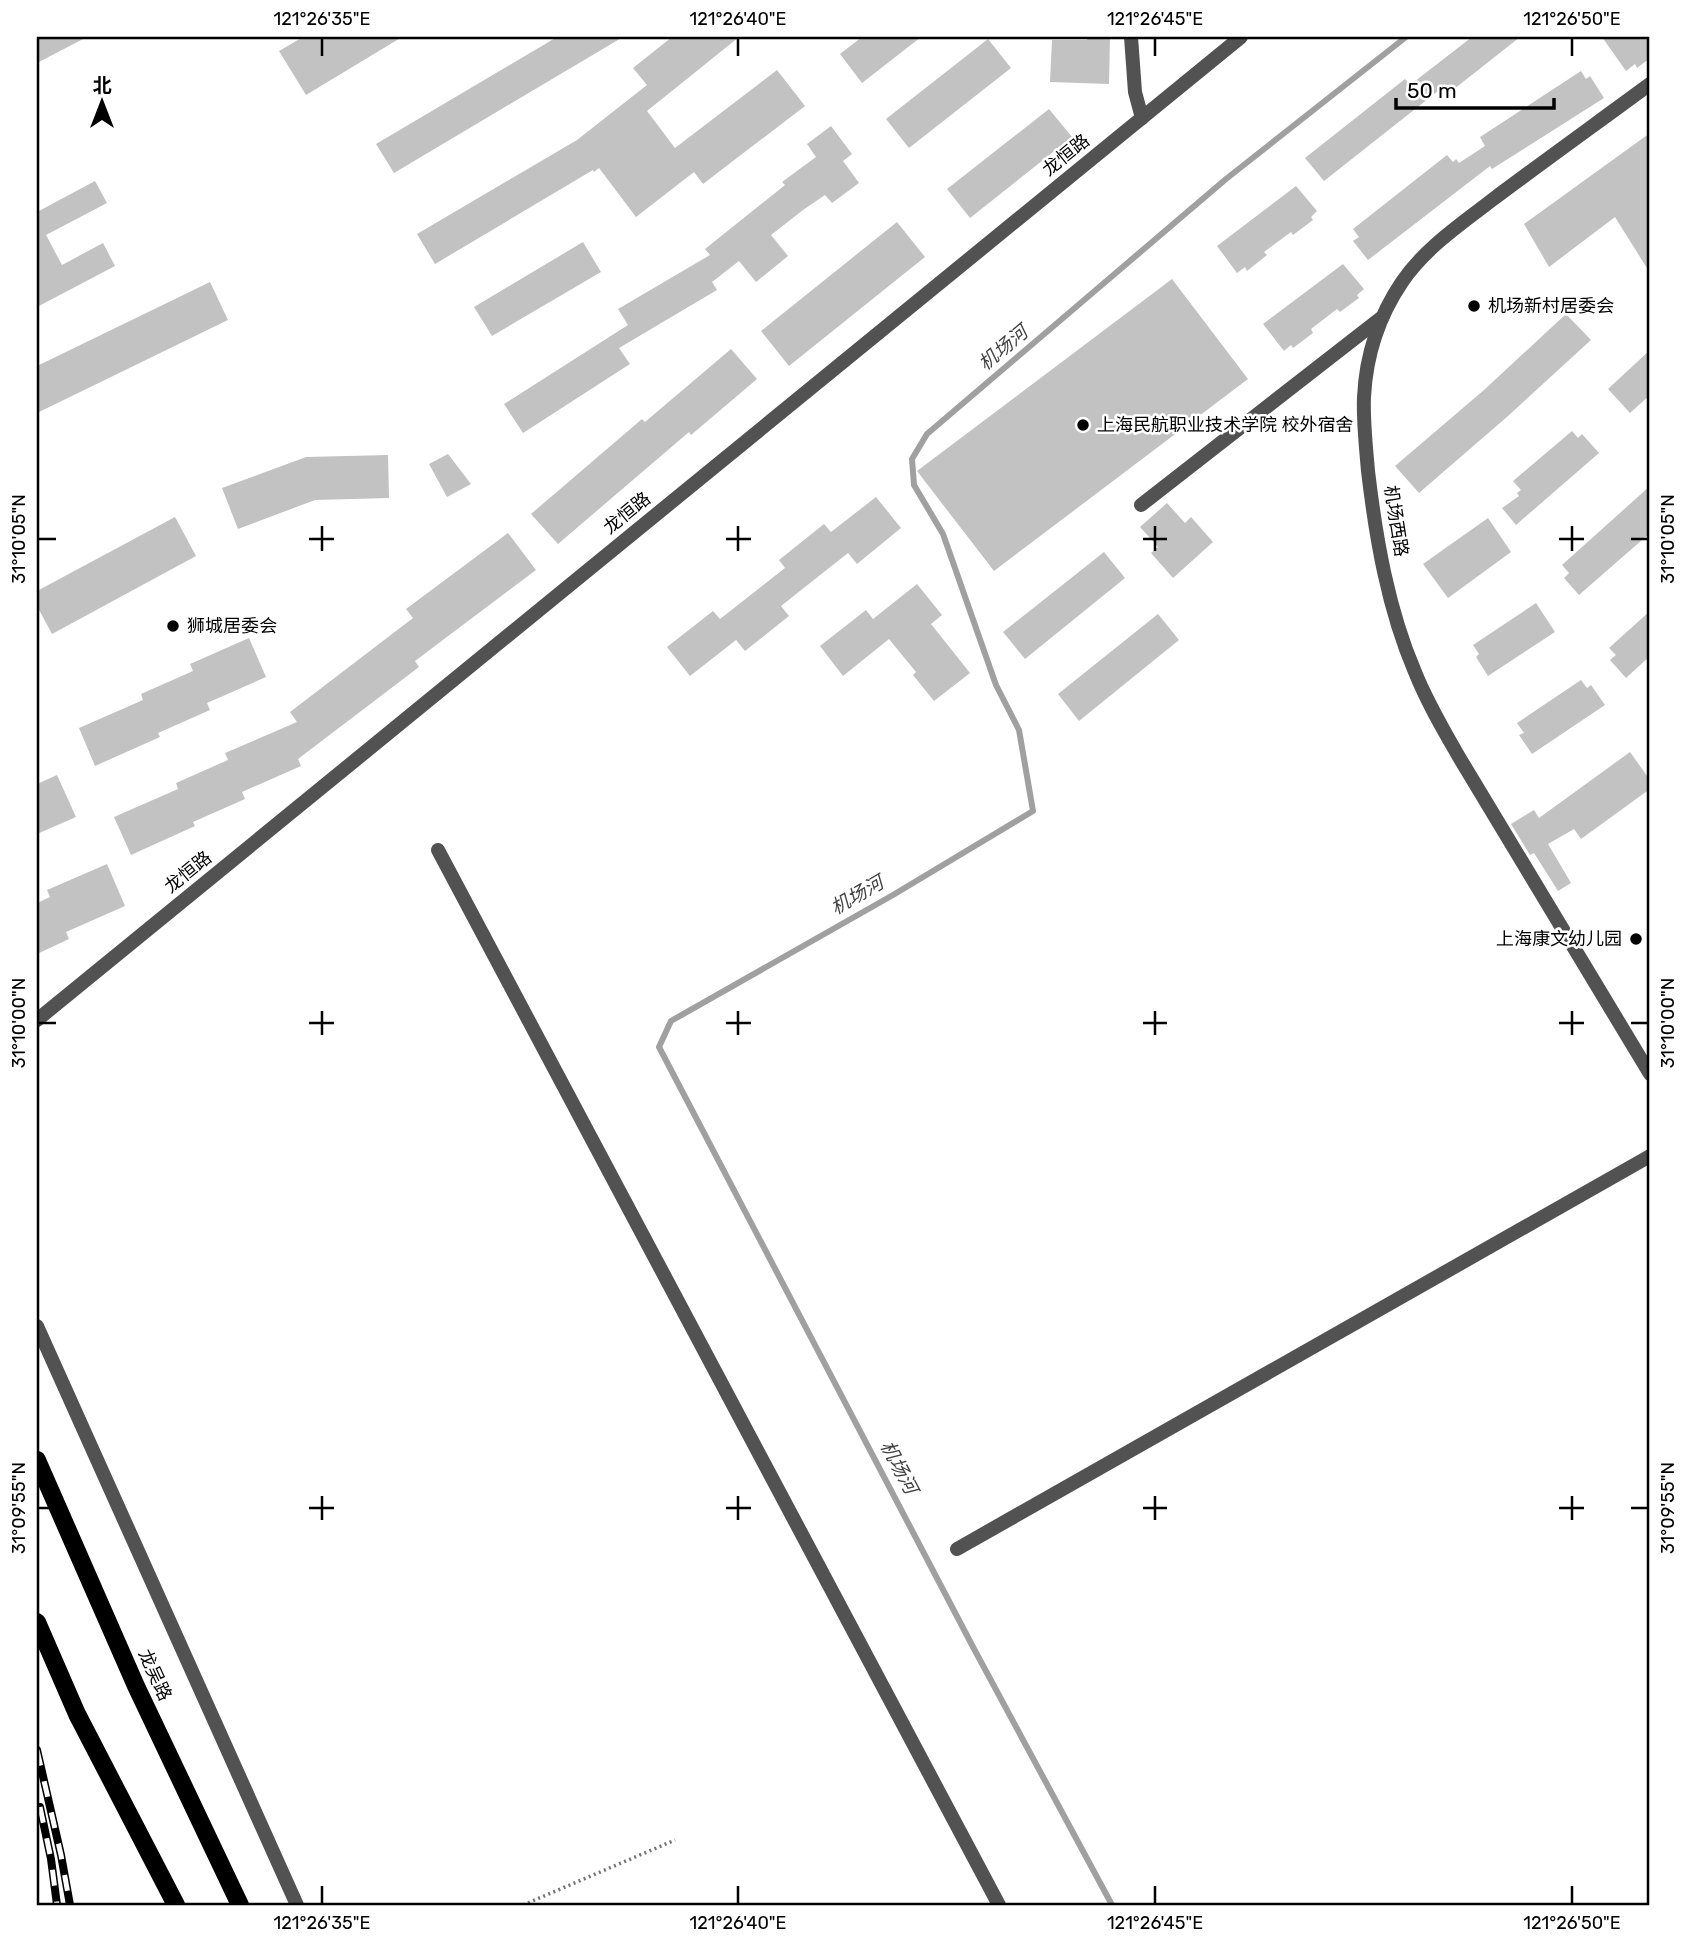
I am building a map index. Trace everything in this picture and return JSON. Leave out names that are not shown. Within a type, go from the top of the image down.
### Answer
[{"type":"main road","name":"龙吴路","points":[[37,1460],[136,1686],[240,1905]]},
{"type":"main road","points":[[37,1622],[77,1714],[176,1905]]},
{"type":"street","points":[[1131,37],[1135,92],[1142,118]]},
{"type":"street","name":"龙恒路","points":[[37,1020],[1241,37]]},
{"type":"street","name":"机场西路","points":[[1650,84],[1509,187],[1429,250],[1402,281],[1381,318],[1370,354],[1364,396],[1365,438],[1381,557],[1398,623],[1415,672],[1437,719],[1650,1074]]},
{"type":"street","points":[[1141,505],[1381,318]]},
{"type":"street","points":[[438,850],[999,1905]]},
{"type":"street","points":[[957,1549],[1650,1156]]},
{"type":"street","points":[[37,1326],[297,1905]]},
{"type":"path","points":[[523,1905],[675,1840]]},
{"type":"building","points":[[37,37],[87,37],[37,63]]},
{"type":"building","points":[[303,37],[402,37],[306,95],[279,51]]},
{"type":"building","points":[[557,37],[623,37],[394,173],[376,144]]},
{"type":"building","points":[[672,37],[739,37],[647,111],[675,148],[777,70],[805,106],[703,184],[694,172],[636,217],[599,168],[435,264],[417,234],[577,140],[647,85],[633,68]]},
{"type":"building","points":[[862,37],[921,37],[862,83],[840,54]]},
{"type":"building","points":[[1087,37],[1110,37],[1109,84],[1050,82],[1052,40],[1087,40]]},
{"type":"building","points":[[1472,37],[1520,37],[1449,93],[1443,87],[1324,181],[1305,158],[1405,79],[1410,85]]},
{"type":"building","points":[[1602,37],[1650,37],[1650,58],[1637,68],[1635,64],[1626,71]]},
{"type":"building","points":[[988,39],[1011,68],[909,148],[886,119]]},
{"type":"building","points":[[1581,71],[1586,79],[1590,76],[1604,98],[1492,169],[1490,166],[1368,260],[1353,241],[1359,237],[1353,229],[1447,155],[1453,162],[1456,159],[1459,163],[1485,146],[1480,137]]},
{"type":"building","points":[[1049,109],[1072,137],[970,218],[947,189]]},
{"type":"building","points":[[831,126],[852,154],[843,161],[859,183],[832,203],[825,195],[771,235],[788,256],[756,282],[739,261],[712,282],[717,290],[619,348],[630,364],[523,433],[504,404],[628,325],[618,309],[710,255],[705,249],[785,185],[782,182],[816,157],[807,144]]},
{"type":"building","points":[[1650,133],[1650,273],[1615,217],[1549,267],[1524,224]]},
{"type":"building","points":[[95,181],[107,203],[46,235],[62,265],[103,243],[115,266],[37,307],[37,212]]},
{"type":"building","points":[[1296,186],[1317,211],[1311,217],[1313,220],[1264,252],[1267,255],[1247,271],[1245,267],[1237,273],[1217,246]]},
{"type":"building","points":[[897,222],[925,257],[789,366],[761,331]]},
{"type":"building","points":[[583,242],[601,272],[492,336],[474,307]]},
{"type":"building","points":[[1343,264],[1364,289],[1357,295],[1359,298],[1340,312],[1337,309],[1311,329],[1313,333],[1293,348],[1291,345],[1284,351],[1263,324]]},
{"type":"building","name":"上海民航职业技术学院 校外宿舍","points":[[1172,279],[1248,379],[994,571],[917,471]]},
{"type":"building","points":[[210,282],[228,320],[37,413],[37,366]]},
{"type":"building","points":[[1566,314],[1591,340],[1419,493],[1395,466],[1484,390]]},
{"type":"building","points":[[731,349],[757,379],[691,435],[689,432],[558,544],[531,514],[642,419],[645,422]]},
{"type":"building","points":[[1650,350],[1650,395],[1630,413],[1608,389]]},
{"type":"building","points":[[1572,431],[1578,438],[1582,434],[1599,453],[1516,525],[1502,508],[1519,496],[1517,493],[1521,490],[1513,481]]},
{"type":"building","points":[[448,454],[471,484],[447,497],[429,464]]},
{"type":"building","points":[[388,455],[389,498],[315,500],[238,529],[222,488],[306,457]]},
{"type":"building","points":[[1650,486],[1650,533],[1579,595],[1564,578],[1569,573],[1562,565]]},
{"type":"building","points":[[876,497],[901,528],[857,564],[848,553],[781,606],[789,616],[745,651],[736,640],[690,676],[667,647],[713,611],[720,619],[785,568],[779,560],[824,524],[831,532]]},
{"type":"building","points":[[1167,503],[1185,523],[1191,517],[1213,542],[1173,578],[1151,553],[1158,547],[1140,527]]},
{"type":"building","points":[[175,517],[196,556],[52,634],[37,606],[37,591]]},
{"type":"building","points":[[1488,518],[1511,552],[1448,598],[1423,564]]},
{"type":"building","points":[[508,533],[536,570],[415,661],[419,667],[298,759],[301,766],[242,792],[245,799],[193,822],[195,826],[131,855],[114,817],[178,789],[176,783],[228,760],[225,753],[297,722],[290,712],[413,618],[406,609]]},
{"type":"building","points":[[1104,552],[1125,578],[1025,659],[1003,632]]},
{"type":"building","points":[[917,584],[942,615],[931,624],[970,673],[934,701],[913,675],[916,672],[889,639],[843,676],[820,646],[866,610],[873,619]]},
{"type":"building","points":[[1536,603],[1555,632],[1488,676],[1476,657],[1479,654],[1473,645]]},
{"type":"building","points":[[1650,611],[1650,656],[1626,678],[1610,660],[1616,655],[1609,648]]},
{"type":"building","points":[[1158,614],[1179,640],[1079,721],[1058,694]]},
{"type":"building","points":[[249,638],[266,677],[207,703],[210,710],[158,733],[160,737],[95,766],[79,728],[143,700],[141,694],[193,671],[190,664]]},
{"type":"building","points":[[1581,680],[1587,688],[1591,685],[1605,705],[1532,754],[1519,735],[1524,733],[1517,723]]},
{"type":"building","points":[[1630,752],[1650,780],[1650,789],[1581,839],[1574,829],[1548,844],[1571,883],[1558,891],[1534,853],[1530,855],[1511,824],[1534,810],[1539,818]]},
{"type":"building","points":[[57,775],[76,817],[37,834],[37,784]]},
{"type":"building","points":[[107,864],[125,906],[66,932],[69,939],[37,954],[37,903],[50,897],[47,890]]},
{"type":"waterway","name":"机场河","points":[[1112,1905],[973,1647],[659,1047],[671,1021],[893,895],[1033,811],[1019,730],[996,685],[943,534],[914,485],[912,459],[927,434],[1226,179],[1406,37]]},
{"type":"railway","points":[[37,1750],[70,1905]]},
{"type":"railway","points":[[40,1807],[57,1905]]},
{"type":"place","name":"机场新村居委会","points":[[1474,306]]},
{"type":"place","name":"上海民航职业技术学院 校外宿舍","points":[[1083,425]]},
{"type":"place","name":"狮城居委会","points":[[173,626]]},
{"type":"place","name":"上海康文幼儿园","points":[[1636,939]]}]
